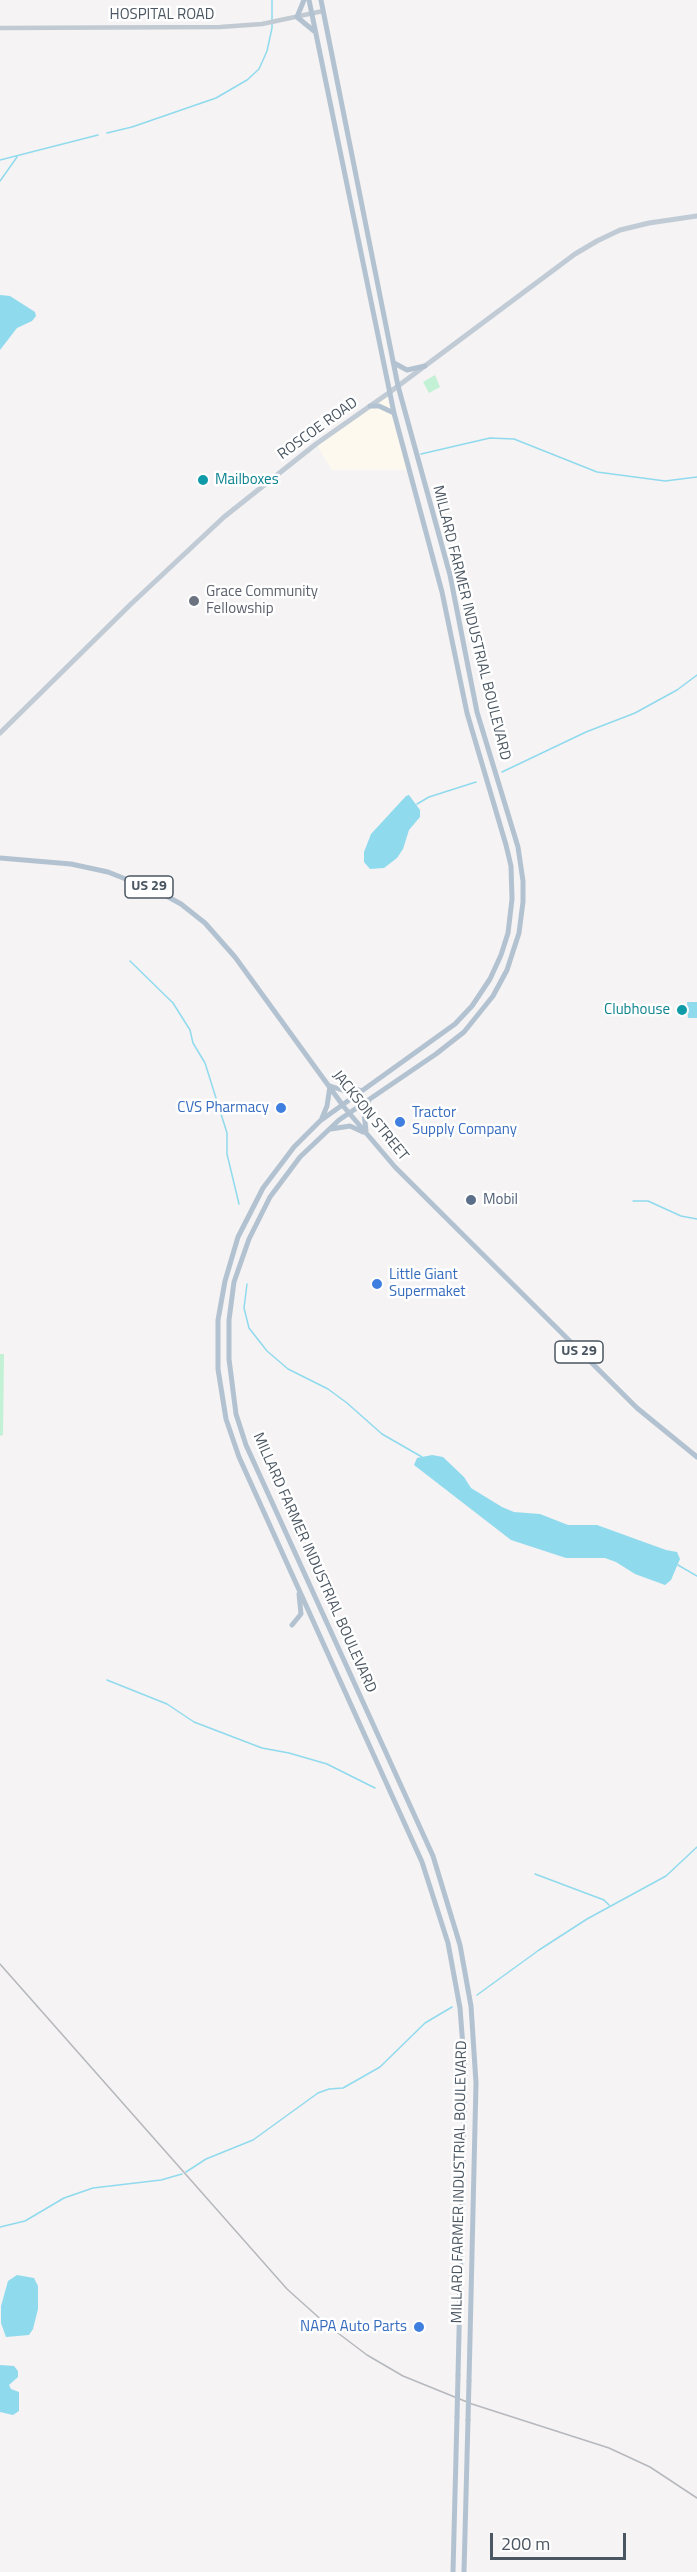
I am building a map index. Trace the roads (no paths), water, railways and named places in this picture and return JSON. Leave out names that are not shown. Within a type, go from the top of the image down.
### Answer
[{"type":"main road","points":[[304,0],[297,17],[316,35]]},
{"type":"main road","name":"MILLARD FARMER INDUSTRIAL BOULEVARD","points":[[309,0],[394,413],[442,592],[467,713],[506,845],[512,877],[512,899],[508,933],[501,955],[490,979],[472,1006],[455,1024],[320,1121],[278,1167],[249,1211],[227,1271],[218,1327],[219,1380],[230,1432],[242,1463],[422,1862],[440,1911],[452,1957],[461,2017],[465,2073],[453,2572]]},
{"type":"main road","name":"MILLARD FARMER INDUSTRIAL BOULEVARD","points":[[321,0],[398,386],[450,575],[477,712],[518,847],[523,881],[523,902],[519,933],[511,961],[493,996],[481,1013],[464,1032],[436,1054],[327,1130],[300,1157],[277,1186],[249,1239],[232,1295],[228,1333],[229,1370],[236,1414],[246,1445],[433,1856],[460,1945],[471,2006],[476,2084],[464,2572]]},
{"type":"main road","name":"ROSCOE ROAD","points":[[0,734],[131,604],[224,518],[316,444],[390,392],[575,254],[621,230],[649,223],[697,216]]},
{"type":"main road","points":[[394,363],[407,370],[425,366]]},
{"type":"main road","points":[[370,406],[379,406],[394,413]]},
{"type":"main road","name":"JACKSON STREET","points":[[0,858],[93,868],[145,885],[181,904],[224,942],[342,1104],[395,1167],[637,1408],[697,1457]]},
{"type":"main road","points":[[320,1121],[327,1106],[330,1086],[345,1091],[363,1089]]},
{"type":"main road","points":[[327,1130],[344,1126],[366,1133],[364,1113],[369,1099]]},
{"type":"main road","points":[[292,1625],[302,1609],[296,1580]]},
{"type":"street","name":"HOSPITAL ROAD","points":[[0,28],[220,27],[262,24],[323,11]]},
{"type":"water","points":[[0,295],[10,296],[35,312],[36,316],[32,321],[17,328],[0,350]]},
{"type":"water","points":[[409,795],[420,810],[420,817],[409,830],[403,849],[397,858],[384,868],[370,869],[364,862],[364,852],[371,834]]},
{"type":"water","points":[[687,1002],[697,1002],[697,1018],[688,1018]]},
{"type":"water","points":[[432,1455],[443,1457],[464,1477],[471,1488],[514,1512],[540,1514],[568,1525],[597,1525],[677,1552],[680,1559],[671,1580],[665,1585],[635,1574],[605,1558],[566,1558],[511,1540],[414,1465],[417,1458]]},
{"type":"water","points":[[17,2275],[34,2278],[38,2286],[38,2309],[33,2329],[29,2335],[6,2337],[1,2323],[1,2306],[8,2281]]},
{"type":"water","points":[[0,2365],[14,2366],[18,2371],[18,2377],[9,2385],[11,2389],[19,2392],[19,2411],[13,2415],[0,2412]]},
{"type":"waterway","points":[[107,133],[132,127],[216,98],[247,80],[259,69],[267,51],[272,28],[272,0]]},
{"type":"waterway","points":[[0,160],[98,135]]},
{"type":"waterway","points":[[0,181],[17,157]]},
{"type":"waterway","points":[[421,454],[490,438],[514,439],[597,472],[665,481],[697,477]]},
{"type":"waterway","points":[[502,772],[586,732],[635,713],[677,690],[697,675]]},
{"type":"waterway","points":[[417,804],[429,797],[476,782]]},
{"type":"waterway","points":[[130,961],[173,1003],[190,1030],[193,1043],[205,1063],[227,1133],[227,1154],[239,1204]]},
{"type":"waterway","points":[[633,1201],[648,1201],[681,1216],[697,1219]]},
{"type":"waterway","points":[[247,1284],[244,1308],[249,1328],[267,1351],[288,1369],[328,1389],[382,1434],[422,1457]]},
{"type":"waterway","points":[[678,1565],[697,1576]]},
{"type":"waterway","points":[[107,1680],[167,1704],[194,1722],[262,1748],[327,1764],[375,1788]]},
{"type":"waterway","points":[[477,1995],[587,1919],[666,1876],[697,1847]]},
{"type":"waterway","points":[[535,1874],[604,1900],[609,1905]]},
{"type":"waterway","points":[[186,2172],[206,2159],[253,2140],[318,2093],[343,2088],[380,2067],[425,2023],[452,2007]]},
{"type":"waterway","points":[[0,2227],[25,2221],[64,2198],[93,2188],[161,2180],[182,2174]]},
{"type":"railway","points":[[0,1964],[287,2289],[326,2324],[367,2355],[403,2376],[472,2404],[609,2448],[650,2467],[697,2498]]},
{"type":"place","name":"Mailboxes","points":[[203,480]]},
{"type":"place","name":"Grace Community Fellowship","points":[[194,601]]},
{"type":"place","name":"Clubhouse","points":[[682,1010]]},
{"type":"place","name":"CVS Pharmacy","points":[[281,1108]]},
{"type":"place","name":"Tractor Supply Company","points":[[400,1122]]},
{"type":"place","name":"Mobil","points":[[471,1200]]},
{"type":"place","name":"Little Giant Supermaket","points":[[377,1284]]},
{"type":"place","name":"NAPA Auto Parts","points":[[419,2327]]}]
